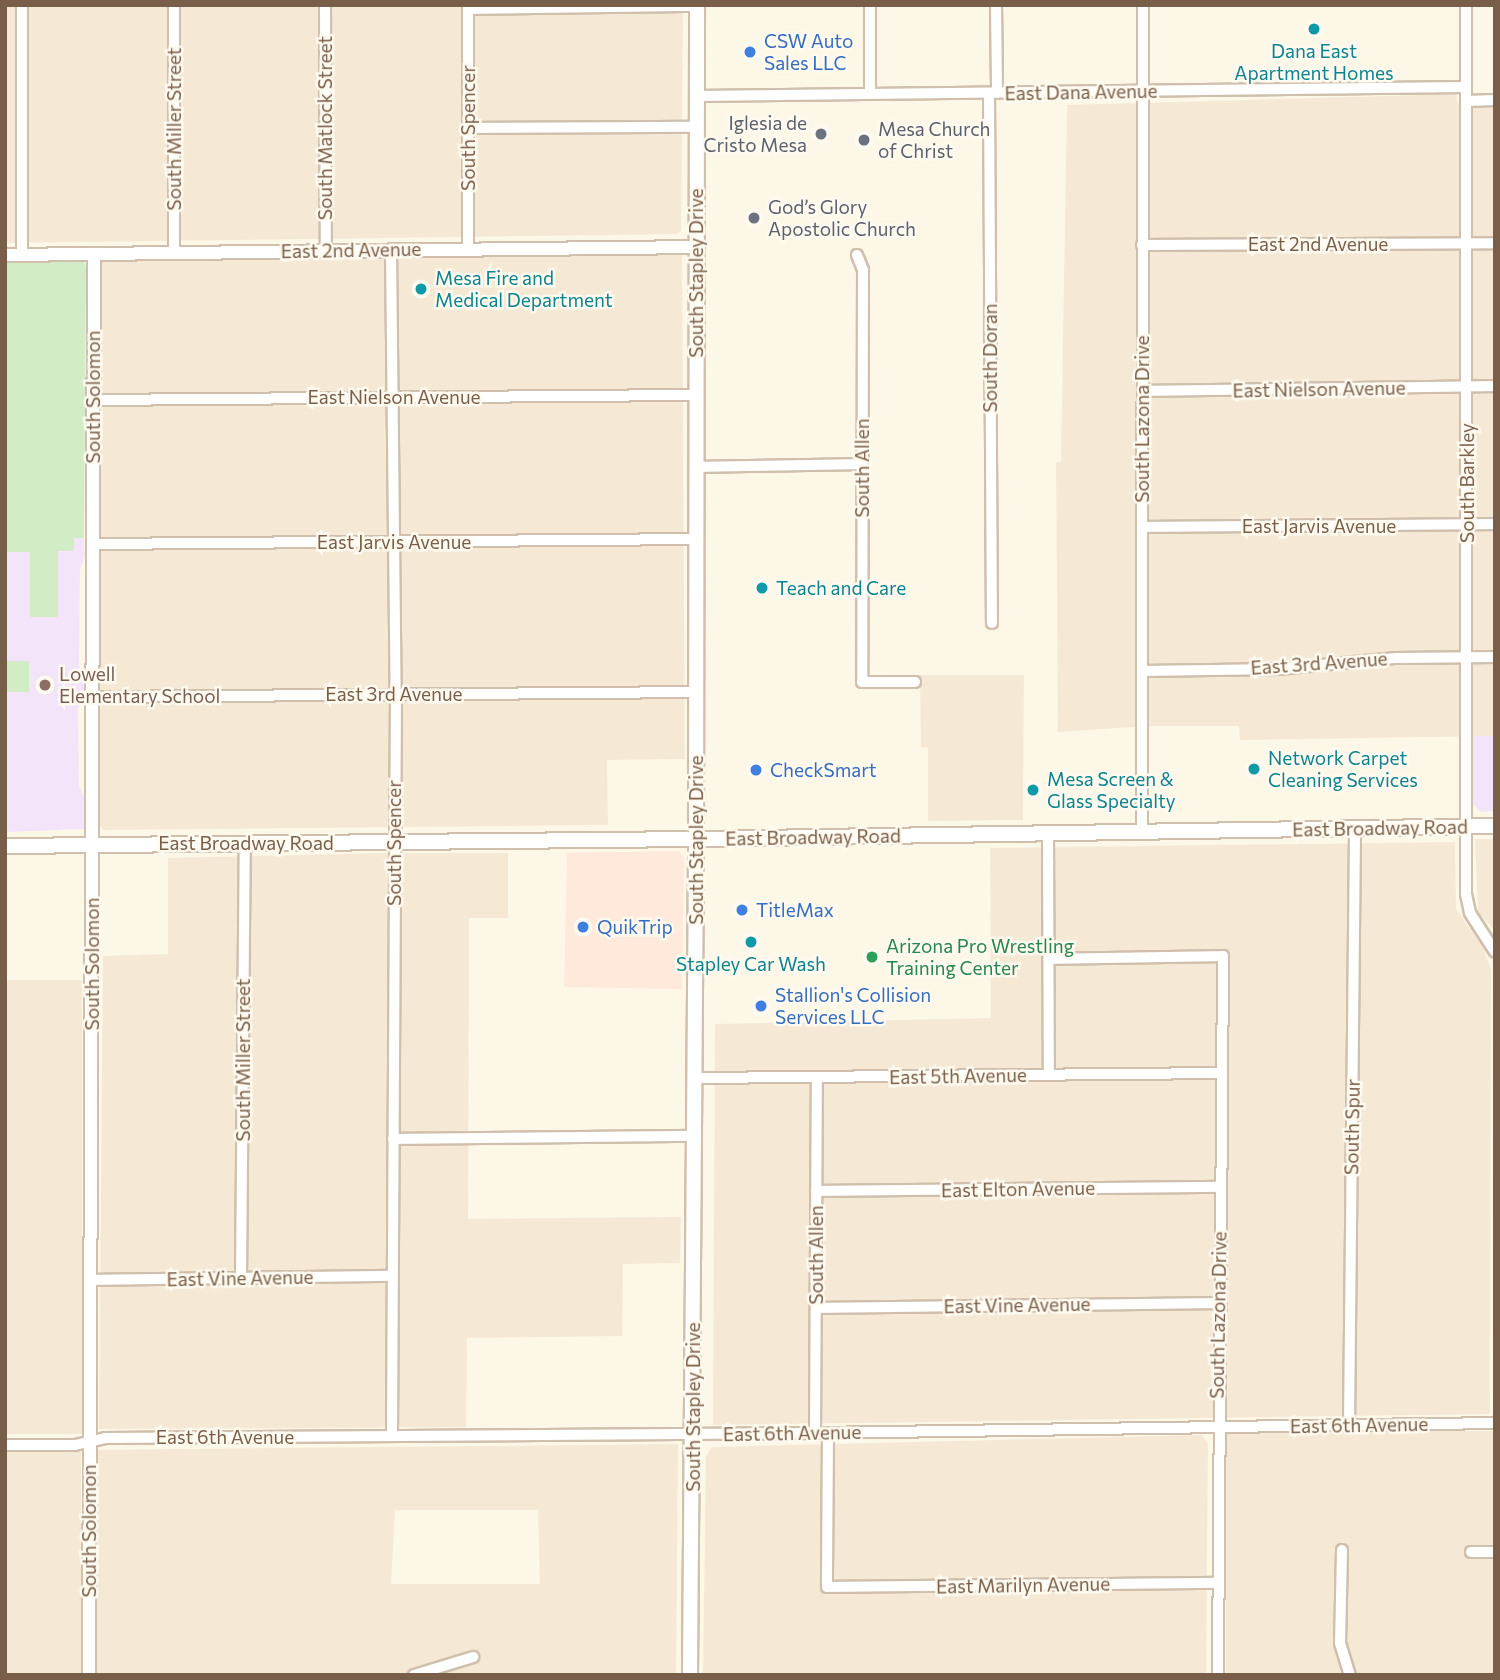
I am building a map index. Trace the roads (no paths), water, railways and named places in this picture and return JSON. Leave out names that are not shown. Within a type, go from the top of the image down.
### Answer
[{"type":"main road","name":"South Stapley Drive","points":[[690,1675],[695,1136],[697,6]]},
{"type":"main road","name":"East Broadway Road","points":[[5,845],[696,839],[1495,827]]},
{"type":"street","points":[[22,5],[22,254]]},
{"type":"street","name":"South Miller Street","points":[[174,5],[174,252]]},
{"type":"street","name":"South Matlock Street","points":[[325,5],[326,250]]},
{"type":"street","points":[[870,5],[870,94]]},
{"type":"street","name":"South Doran","points":[[992,623],[993,93],[996,5]]},
{"type":"street","name":"South Lazona Drive","points":[[1142,832],[1143,5]]},
{"type":"street","name":"South Barkley","points":[[1466,5],[1466,894],[1470,913],[1495,952]]},
{"type":"street","name":"South Spencer","points":[[468,248],[468,9],[697,6]]},
{"type":"street","name":"East Dana Avenue","points":[[697,96],[1466,87]]},
{"type":"street","points":[[1466,101],[1495,100]]},
{"type":"street","points":[[468,128],[697,127]]},
{"type":"street","name":"East 2nd Avenue","points":[[1142,245],[1495,243]]},
{"type":"street","name":"East 2nd Avenue","points":[[5,255],[696,247]]},
{"type":"street","name":"South Spencer","points":[[391,249],[390,397],[396,694],[392,1436]]},
{"type":"street","name":"South Solomon","points":[[89,1675],[94,254]]},
{"type":"street","name":"South Allen","points":[[857,255],[863,270],[862,682],[915,682]]},
{"type":"street","name":"East Nielson Avenue","points":[[1143,391],[1495,386]]},
{"type":"street","name":"East Nielson Avenue","points":[[93,400],[696,395]]},
{"type":"street","points":[[696,467],[862,464]]},
{"type":"street","name":"East Jarvis Avenue","points":[[1143,527],[1495,524]]},
{"type":"street","name":"East Jarvis Avenue","points":[[92,544],[696,539]]},
{"type":"street","name":"East 3rd Avenue","points":[[1143,670],[1279,668],[1396,658],[1495,657]]},
{"type":"street","name":"East 3rd Avenue","points":[[92,697],[696,692]]},
{"type":"street","name":"South Spur","points":[[1349,1425],[1354,830]]},
{"type":"street","points":[[1048,833],[1049,1074]]},
{"type":"street","name":"South Miller Street","points":[[241,1277],[245,843]]},
{"type":"street","name":"South Lazona Drive","points":[[1049,959],[1223,956],[1217,1428],[1218,1675]]},
{"type":"street","name":"East 5th Avenue","points":[[695,1078],[1221,1073]]},
{"type":"street","name":"South Allen","points":[[815,1433],[817,1078]]},
{"type":"street","points":[[393,1139],[695,1136]]},
{"type":"street","name":"East Elton Avenue","points":[[816,1191],[1220,1187]]},
{"type":"street","name":"East Vine Avenue","points":[[89,1280],[391,1276]]},
{"type":"street","name":"East Vine Avenue","points":[[816,1308],[1219,1303]]},
{"type":"street","name":"East 6th Avenue","points":[[5,1445],[75,1445],[105,1438],[828,1433],[1495,1423]]},
{"type":"street","name":"East Marilyn Avenue","points":[[828,1433],[827,1587],[1218,1583]]},
{"type":"street","points":[[1342,1550],[1340,1643],[1350,1675]]},
{"type":"street","points":[[1471,1552],[1495,1552]]},
{"type":"street","points":[[414,1675],[473,1657]]},
{"type":"place","name":"Dana East Apartment Homes","points":[[1314,29]]},
{"type":"place","name":"CSW Auto Sales LLC","points":[[750,52]]},
{"type":"place","name":"Iglesia de Cristo Mesa","points":[[821,134]]},
{"type":"place","name":"Mesa Church of Christ","points":[[864,140]]},
{"type":"place","name":"God’s Glory Apostolic Church","points":[[754,218]]},
{"type":"place","name":"Mesa Fire and Medical Department","points":[[421,289]]},
{"type":"place","name":"Teach and Care","points":[[762,588]]},
{"type":"place","name":"Lowell Elementary School","points":[[45,685]]},
{"type":"place","name":"Network Carpet Cleaning Services","points":[[1254,769]]},
{"type":"place","name":"CheckSmart","points":[[756,770]]},
{"type":"place","name":"Mesa Screen & Glass Specialty","points":[[1033,790]]},
{"type":"place","name":"TitleMax","points":[[742,910]]},
{"type":"place","name":"QuikTrip","points":[[583,927]]},
{"type":"place","name":"Stapley Car Wash","points":[[751,942]]},
{"type":"place","name":"Arizona Pro Wrestling Training Center","points":[[872,957]]},
{"type":"place","name":"Stallion's Collision Services LLC","points":[[761,1006]]}]
